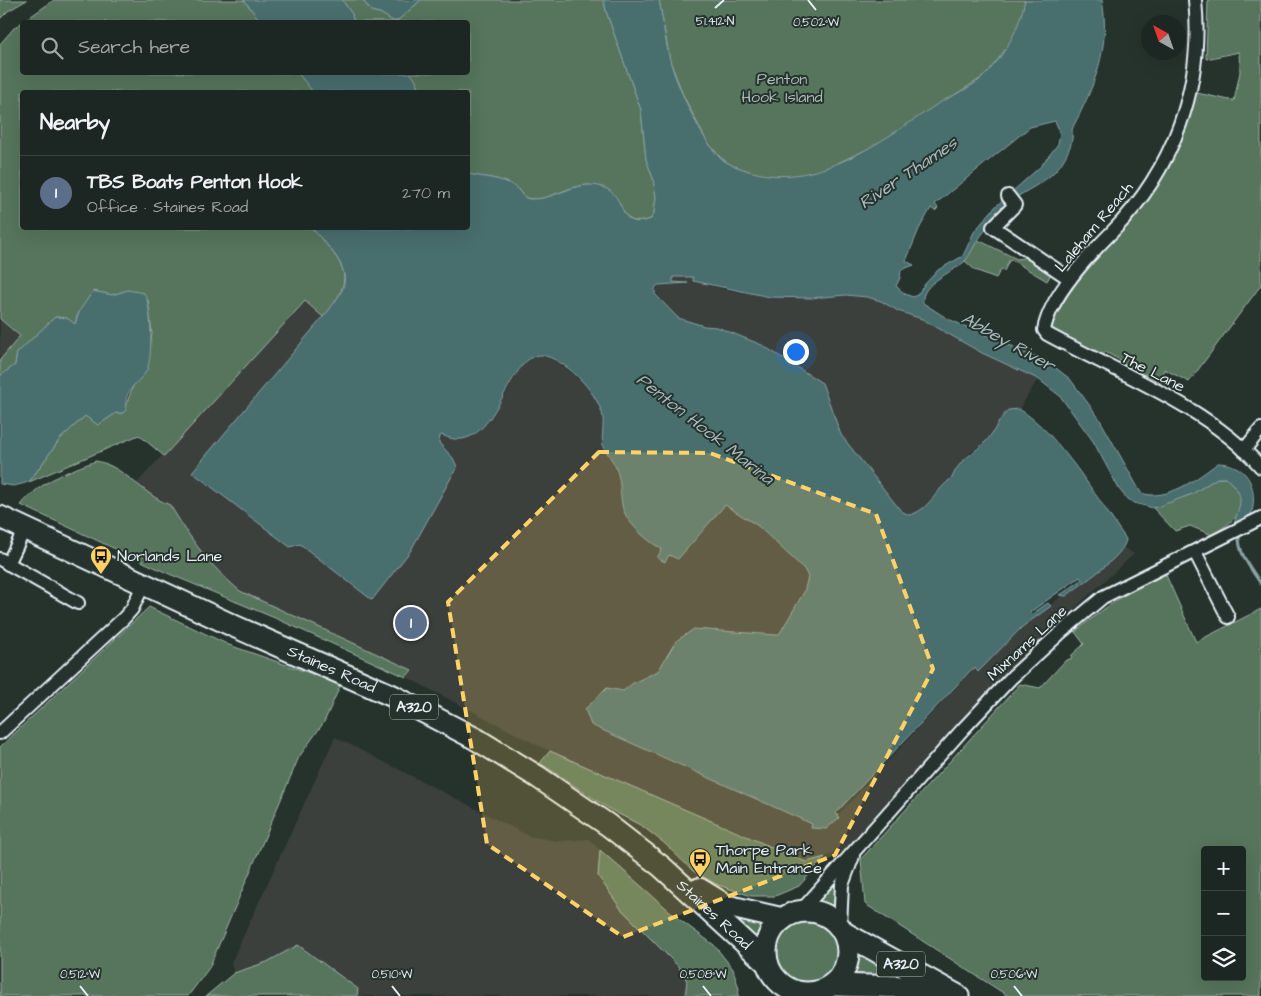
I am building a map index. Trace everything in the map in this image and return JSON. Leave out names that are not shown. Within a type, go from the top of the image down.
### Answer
[{"type":"main road","name":"A320","points":[[0,516],[144,583]]},
{"type":"main road","name":"Staines Road","points":[[144,583],[236,627],[393,696],[476,739],[521,766],[602,820],[662,867],[767,964]]},
{"type":"main road","name":"Staines Road","points":[[662,867],[728,906],[791,915]]},
{"type":"main road","points":[[822,914],[842,930],[848,944],[848,961],[841,977],[833,985],[811,994],[793,991],[777,980],[767,964],[768,939],[774,928],[791,915],[822,914]]},
{"type":"main road","name":"A320","points":[[842,930],[958,996]]},
{"type":"main road","name":"A320","points":[[833,985],[905,987],[948,996]]},
{"type":"street","name":"Laleham Reach","points":[[1044,330],[1055,304],[1070,279],[1082,262],[1140,198],[1176,136],[1188,105],[1196,66],[1198,33],[1195,0]]},
{"type":"street","points":[[1010,198],[1014,205],[1013,209],[993,227],[1070,279]]},
{"type":"street","name":"The Lane","points":[[1044,330],[1047,334],[1188,409],[1244,450],[1261,467]]},
{"type":"street","points":[[1244,450],[1261,428]]},
{"type":"street","name":"Mixnams Lane","points":[[791,915],[858,847],[963,729],[1054,638],[1103,597],[1261,518]]},
{"type":"street","points":[[25,528],[4,561],[78,602]]},
{"type":"street","points":[[1195,552],[1228,617]]},
{"type":"street","points":[[0,733],[124,618],[132,609],[144,583]]},
{"type":"street","name":"Mixnams Lane","points":[[842,930],[842,885],[858,847]]},
{"type":"highlighted area","points":[[599,452],[710,453],[876,514],[933,669],[835,855],[623,937],[487,844],[448,602]]},
{"type":"shaded area","points":[[673,277],[694,277],[693,281],[726,290],[770,297],[811,298],[846,295],[867,297],[922,319],[982,353],[1038,379],[1019,409],[1008,411],[987,440],[970,453],[954,472],[952,478],[946,482],[932,500],[917,513],[909,515],[901,511],[841,435],[822,383],[762,345],[717,327],[704,326],[678,318],[654,291],[658,285],[667,283]]},
{"type":"shaded area","points":[[305,301],[323,317],[193,472],[290,547],[300,544],[411,550],[453,458],[439,443],[440,436],[451,439],[504,398],[523,362],[538,355],[547,356],[584,383],[596,397],[603,419],[603,444],[615,467],[620,483],[622,507],[630,522],[646,539],[662,549],[658,558],[669,555],[678,559],[725,505],[758,526],[804,569],[808,577],[804,592],[780,633],[776,635],[740,634],[694,629],[685,634],[658,671],[633,683],[623,691],[607,688],[588,705],[591,725],[813,824],[811,828],[838,818],[837,816],[973,669],[978,672],[1022,627],[1124,548],[1134,554],[1032,647],[962,718],[845,851],[806,862],[543,748],[385,666],[167,573],[136,484]]},
{"type":"shaded area","points":[[0,319],[20,336],[0,360]]},
{"type":"shaded area","points":[[335,737],[529,836],[558,841],[589,839],[600,850],[598,876],[621,909],[678,966],[687,981],[685,996],[357,996],[358,989],[298,946],[267,962],[234,973],[231,963]]},
{"type":"green space","points":[[0,0],[27,0],[8,11],[0,19]]},
{"type":"green space","points":[[54,0],[244,0],[259,20],[26,20]]},
{"type":"green space","points":[[342,0],[363,0],[371,11],[380,13],[391,20],[353,20],[352,14]]},
{"type":"green space","points":[[421,0],[604,0],[606,11],[641,110],[646,159],[653,178],[656,197],[654,213],[651,219],[640,221],[627,217],[614,197],[608,191],[599,187],[590,185],[574,187],[550,196],[529,199],[524,197],[510,184],[492,178],[470,174],[470,90],[418,90],[416,80],[412,75],[470,75],[470,20],[398,20]]},
{"type":"green space","name":"Penton Hook Island","points":[[659,0],[1025,0],[1022,18],[1012,41],[986,75],[874,146],[825,169],[793,177],[766,177],[731,165],[720,157],[706,140],[683,95],[670,61]]},
{"type":"green space","points":[[1208,0],[1261,0],[1261,285],[1189,382],[1164,369],[1161,383],[1145,374],[1140,376],[1121,369],[1124,362],[1105,352],[1101,360],[1057,337],[1051,328],[1058,307],[1084,267],[1182,132],[1197,93],[1234,101],[1240,72],[1239,52],[1206,59]]},
{"type":"green space","points":[[20,24],[20,75],[300,75],[311,90],[20,90],[20,230],[314,230],[332,251],[343,270],[344,280],[341,291],[323,317],[305,301],[164,456],[139,435],[29,482],[60,439],[85,416],[98,425],[116,413],[123,413],[133,386],[146,371],[152,334],[148,300],[128,290],[112,295],[93,291],[77,316],[75,325],[67,318],[55,317],[17,353],[15,365],[0,376],[0,360],[20,336],[0,319],[0,44]]},
{"type":"green space","points":[[978,240],[1017,259],[1028,257],[1055,276],[1051,274],[1047,281],[1010,259],[1004,271],[1001,269],[996,278],[975,270],[965,261]]},
{"type":"green space","points":[[96,461],[125,474],[151,495],[170,505],[201,551],[240,591],[412,670],[406,677],[275,618],[167,573],[21,505],[46,483],[65,473]]},
{"type":"green space","points":[[1217,478],[1226,478],[1235,487],[1242,503],[1236,517],[1212,535],[1190,526],[1175,531],[1153,508],[1192,494]]},
{"type":"green space","points":[[1165,573],[1196,642],[1261,609],[1261,996],[1008,996],[865,904],[861,859],[1020,684],[1040,688],[1084,644],[1075,632],[1097,614],[1140,586]]},
{"type":"green space","points":[[149,607],[229,645],[341,684],[324,722],[299,757],[209,968],[188,996],[0,996],[0,747]]},
{"type":"green space","points":[[550,751],[806,862],[825,857],[799,886],[775,896],[751,896],[718,885],[693,871],[664,843],[642,826],[611,810],[540,763]]},
{"type":"green space","points":[[600,850],[680,920],[714,945],[733,969],[739,989],[738,996],[685,996],[687,981],[678,966],[621,909],[598,876]]},
{"type":"green space","points":[[837,883],[835,916],[823,908],[814,906]]},
{"type":"green space","points":[[721,913],[769,925],[759,949]]},
{"type":"green space","points":[[807,922],[824,927],[829,931],[833,936],[838,953],[833,970],[829,975],[824,979],[807,984],[790,979],[785,975],[781,970],[776,953],[781,936],[785,931],[790,927]]},
{"type":"green space","points":[[853,943],[931,986],[846,979],[854,955]]},
{"type":"green space","points":[[298,945],[358,989],[357,996],[206,996],[234,973],[267,962]]},
{"type":"water","points":[[244,0],[342,0],[352,14],[353,20],[259,20]]},
{"type":"water","points":[[363,0],[421,0],[398,20],[391,20],[380,13],[371,11]]},
{"type":"water","points":[[604,0],[659,0],[673,70],[690,111],[705,138],[719,157],[725,162],[746,170],[772,175],[797,175],[822,169],[846,160],[893,134],[936,105],[982,78],[1001,56],[1016,30],[1025,0],[1102,0],[1104,34],[1099,66],[1088,97],[1072,128],[1071,143],[1064,159],[1052,174],[1010,202],[997,215],[964,262],[931,284],[923,296],[923,303],[948,319],[1047,361],[1070,379],[1099,418],[1141,493],[1151,495],[1172,491],[1192,481],[1218,463],[1238,468],[1250,481],[1253,490],[1253,509],[1250,519],[1233,529],[1240,496],[1226,478],[1217,478],[1192,494],[1153,508],[1134,503],[1127,499],[1119,489],[1093,441],[1060,396],[1038,379],[982,353],[922,319],[898,311],[881,301],[867,297],[846,295],[811,298],[770,297],[693,281],[693,277],[673,277],[673,282],[688,283],[658,285],[655,288],[655,294],[678,318],[704,326],[717,327],[762,345],[822,383],[841,435],[901,511],[909,515],[922,509],[952,478],[958,466],[987,440],[1008,410],[1019,409],[1034,420],[1063,450],[1126,539],[1119,553],[1091,577],[1066,596],[1060,595],[1082,580],[1080,577],[1030,612],[1032,614],[1048,603],[1051,606],[1022,627],[978,672],[975,668],[971,670],[836,813],[839,818],[826,829],[811,828],[812,824],[591,725],[585,709],[607,688],[623,691],[633,683],[658,671],[676,641],[694,629],[776,635],[780,633],[804,592],[808,577],[804,569],[758,526],[725,505],[678,559],[669,555],[665,562],[657,558],[662,549],[650,542],[632,525],[624,511],[618,473],[603,445],[601,409],[590,390],[564,365],[546,356],[533,357],[521,367],[489,419],[476,433],[461,439],[440,436],[439,443],[453,458],[457,467],[411,550],[372,600],[300,544],[290,547],[192,472],[329,310],[341,293],[344,273],[341,264],[314,230],[470,230],[470,174],[492,178],[510,184],[524,197],[529,199],[552,196],[579,186],[597,186],[607,189],[614,194],[628,218],[640,222],[651,219],[654,213],[656,197],[653,178],[646,159],[641,110],[606,11]],"holes":[[[1055,121],[1060,132],[1058,144],[1041,166],[995,207],[974,232],[963,256],[938,270],[917,295],[913,297],[905,294],[896,286],[901,270],[914,265],[906,261],[919,229],[931,208],[935,211],[938,208],[935,204],[1030,127]]]},
{"type":"water","points":[[300,75],[412,75],[416,80],[418,90],[311,90]]},
{"type":"water","points":[[128,290],[144,293],[147,299],[151,343],[147,370],[129,391],[126,410],[123,413],[116,413],[98,425],[85,416],[60,439],[29,482],[14,486],[0,484],[0,376],[15,365],[17,353],[55,317],[67,318],[75,324],[80,310],[93,291],[112,295]]},
{"type":"waterway","name":"Abbey River","points":[[1239,534],[1240,548],[1261,584]]},
{"type":"place","name":"Norlands Lane","points":[[101,575]]},
{"type":"place","name":"TBS Boats Penton Hook","points":[[411,623]]},
{"type":"place","name":"Thorpe Park Main Entrance","points":[[700,878]]},
{"type":"water label","name":"River Thames","points":[[908,173]]},
{"type":"water label","name":"Penton Hook Marina","points":[[705,429]]}]
